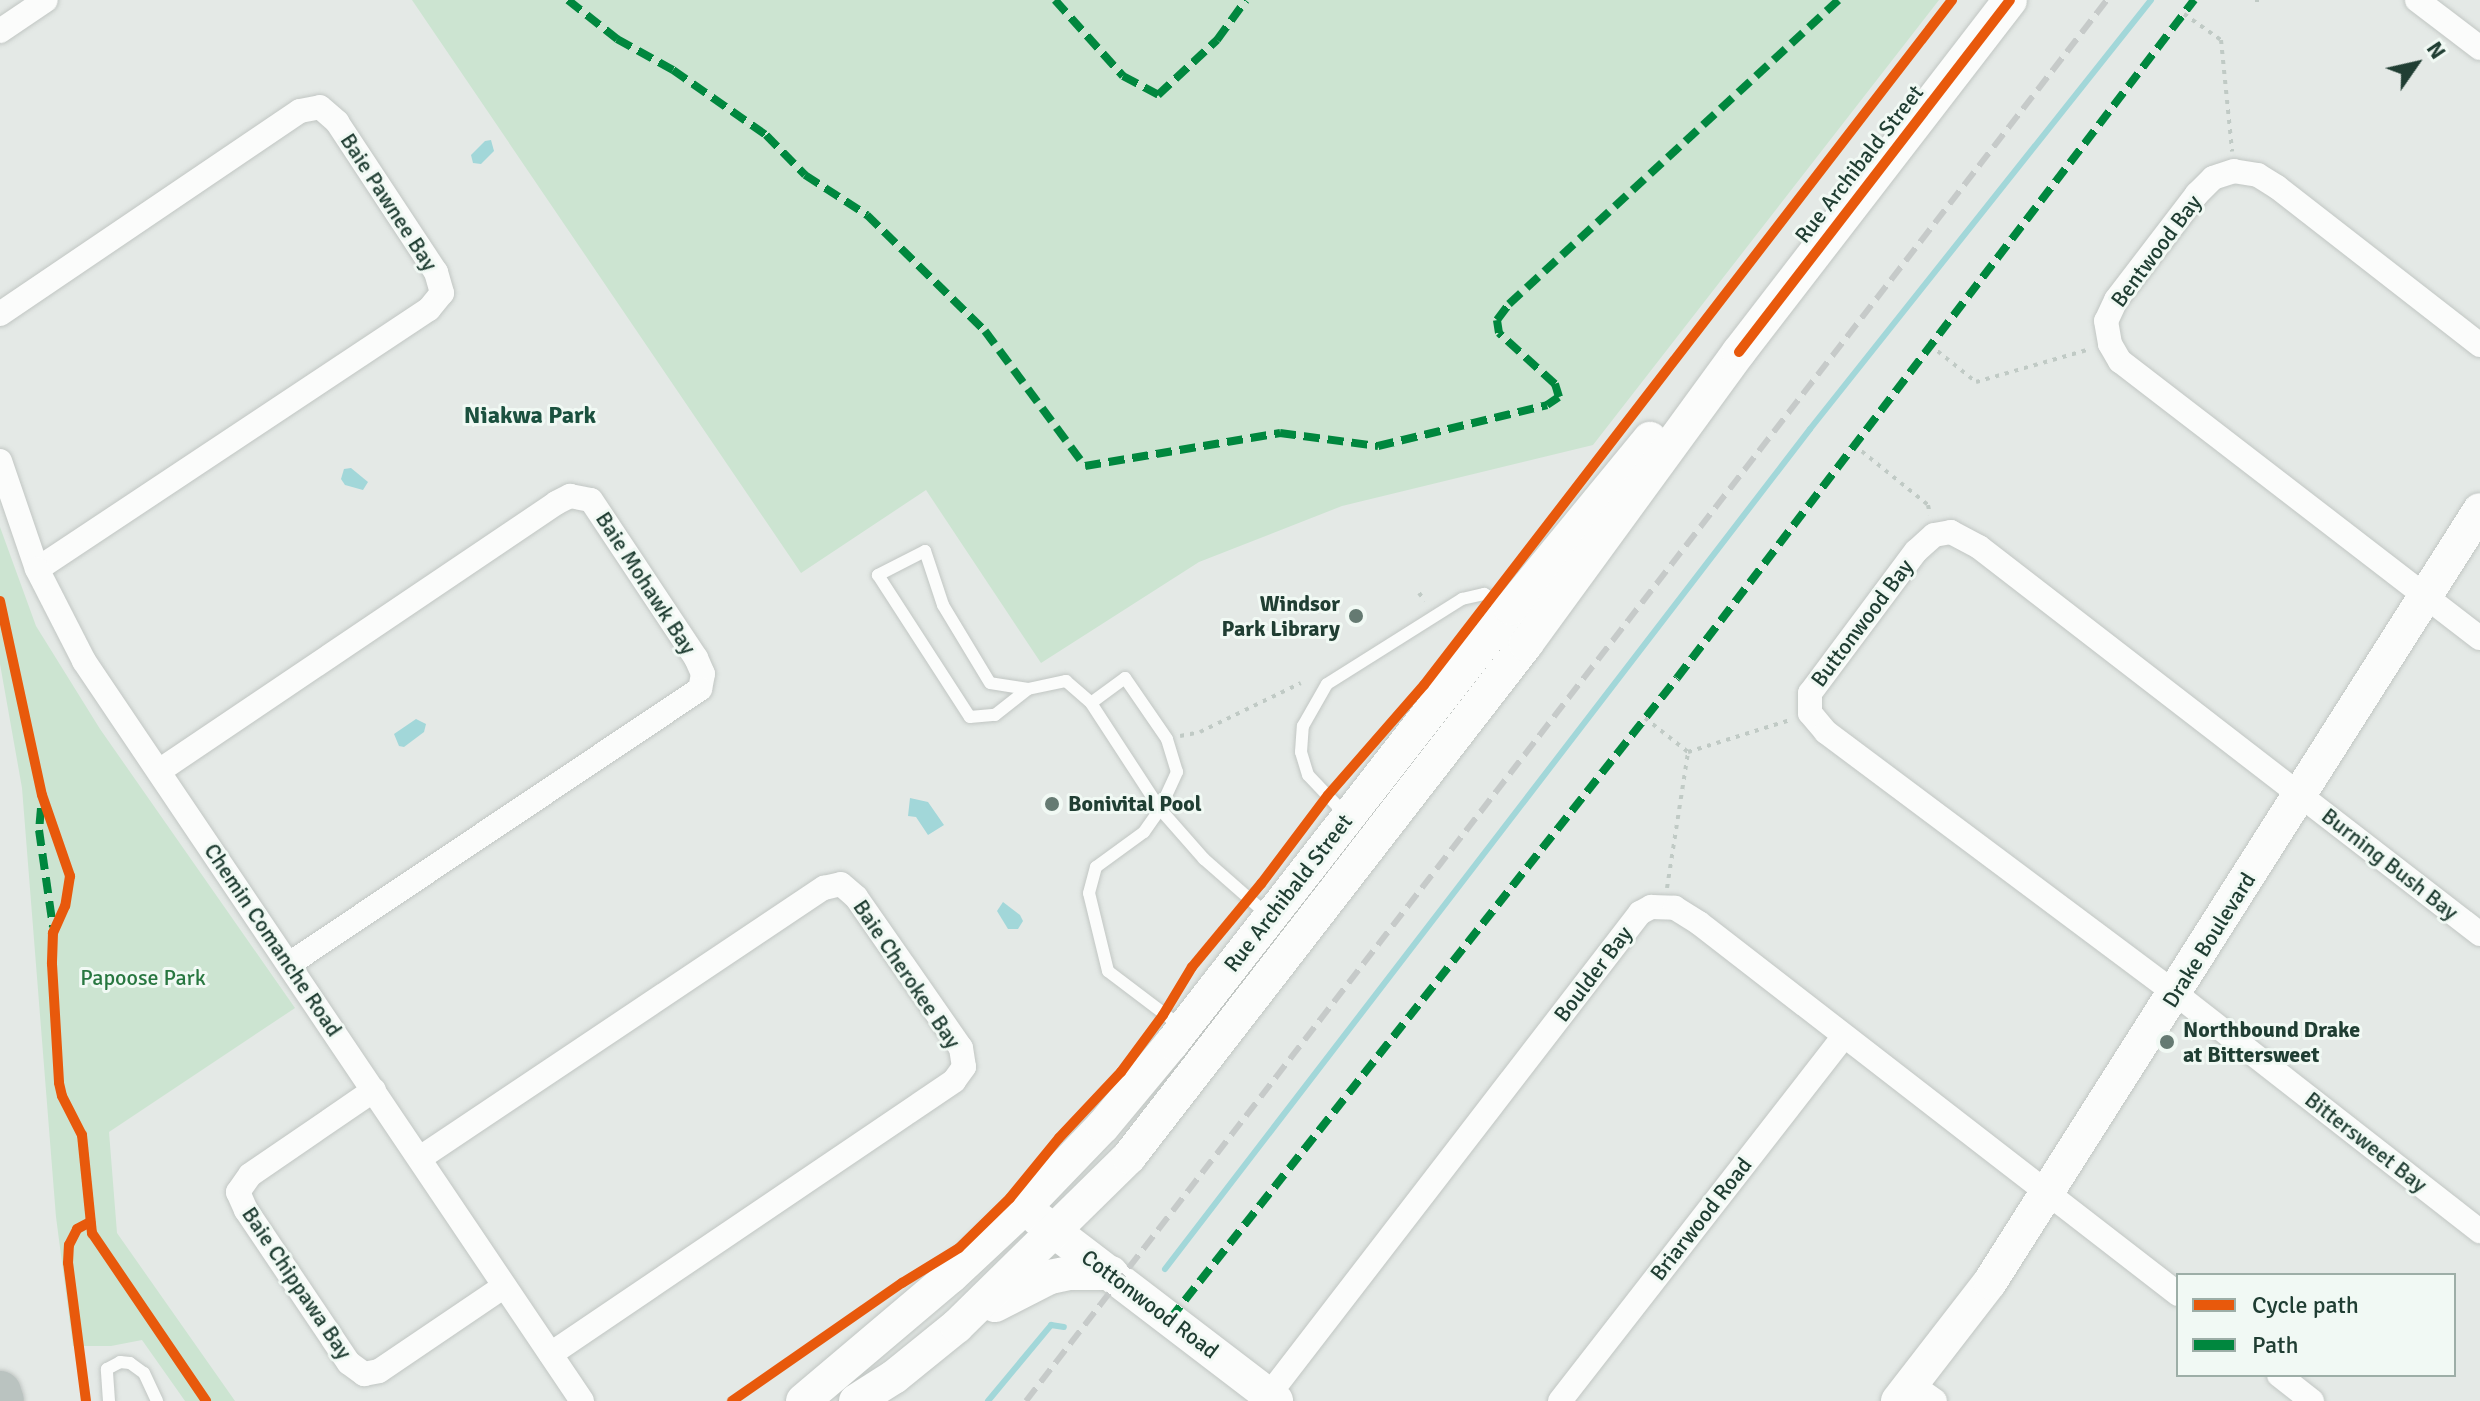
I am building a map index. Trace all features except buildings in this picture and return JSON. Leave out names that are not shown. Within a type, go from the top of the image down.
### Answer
[{"type":"highway","points":[[0,1392],[3,1401]]},
{"type":"main road","name":"Rue Archibald Street","points":[[803,1401],[932,1293],[1025,1207],[1103,1126],[1183,1028],[1283,928],[1519,626],[1668,418],[1739,352],[2010,0]]},
{"type":"main road","name":"Drake Boulevard","points":[[1915,1395],[2175,993],[2480,510]]},
{"type":"main road","name":"Rue Archibald Street","points":[[856,1401],[894,1377],[957,1326],[1129,1157],[1283,928],[1348,817],[1519,626]]},
{"type":"main road","points":[[957,1326],[1050,1277],[1069,1273],[1111,1273],[1096,1241],[1093,1224],[1097,1210],[1129,1157]]},
{"type":"main road","name":"Cottonwood Road","points":[[1025,1207],[1270,1399]]},
{"type":"street","points":[[0,31],[46,0]]},
{"type":"street","points":[[2417,0],[2480,48]]},
{"type":"street","name":"Baie Pawnee Bay","points":[[0,314],[300,111],[320,107],[337,122],[436,272],[442,293],[429,309],[37,569]]},
{"type":"street","points":[[2234,171],[2258,175],[2277,187],[2480,345]]},
{"type":"street","name":"Bentwood Bay","points":[[2110,344],[2106,321],[2116,300],[2197,194],[2213,178],[2234,171]]},
{"type":"street","points":[[2110,344],[2120,361],[2480,638]]},
{"type":"street","name":"Chemin Comanche Road","points":[[0,461],[37,569],[84,661],[582,1401]]},
{"type":"street","name":"Baie Mohawk Bay","points":[[159,771],[556,503],[570,496],[591,500],[696,658],[703,674],[700,689],[290,963]]},
{"type":"street","points":[[1934,535],[1951,532],[1965,537],[2300,795]]},
{"type":"street","name":"Buttonwood Bay","points":[[1934,535],[1916,551],[1819,678],[1810,693],[1810,713],[1826,732],[2175,993]]},
{"type":"street","name":"Burning Bush Bay","points":[[2300,795],[2480,934]]},
{"type":"street","name":"Baie Cherokee Bay","points":[[420,1158],[824,888],[841,884],[856,897],[961,1048],[964,1067],[954,1081],[551,1354]]},
{"type":"street","points":[[1664,906],[1699,923],[1843,1037],[2047,1189],[2176,1292]]},
{"type":"street","name":"Boulder Bay","points":[[1270,1399],[1640,913],[1664,906]]},
{"type":"street","name":"Bittersweet Bay","points":[[2175,993],[2480,1231]]},
{"type":"street","name":"Briarwood Road","points":[[1560,1401],[1843,1037]]},
{"type":"street","name":"Baie Chippawa Bay","points":[[374,1090],[250,1175],[238,1192],[246,1210],[349,1363],[364,1374],[379,1371],[503,1287]]},
{"type":"street","points":[[2282,1377],[2312,1401]]},
{"type":"lane","points":[[1028,689],[995,715],[970,717],[878,575],[925,551],[943,605],[990,683],[1028,689],[1066,681],[1091,703],[1160,809],[1204,859],[1283,928]]},
{"type":"lane","points":[[1348,817],[1308,775],[1301,752],[1303,726],[1327,684],[1462,599],[1484,594],[1519,626]]},
{"type":"lane","points":[[1091,703],[1125,678],[1167,739],[1177,772],[1160,809],[1144,832],[1096,867],[1089,893],[1108,971],[1183,1028]]},
{"type":"lane","points":[[109,1401],[107,1369],[120,1362],[130,1363],[144,1373],[157,1401]]},
{"type":"path","points":[[2255,0],[2262,0]]},
{"type":"path","points":[[2184,14],[2221,40],[2234,171]]},
{"type":"path","points":[[1930,345],[1976,382],[2110,344]]},
{"type":"path","points":[[1854,445],[1928,505],[1934,535]]},
{"type":"path","points":[[1419,593],[1425,601]]},
{"type":"path","points":[[1200,732],[1301,683]]},
{"type":"path","points":[[1688,752],[1810,713]]},
{"type":"path","points":[[1645,718],[1688,752]]},
{"type":"path","points":[[1664,906],[1688,752]]},
{"type":"green space","points":[[412,0],[1939,0],[1593,445],[1342,506],[1199,562],[1041,663],[926,490],[801,573]]},
{"type":"green space","name":"Papoose Park","points":[[0,527],[36,626],[100,729],[295,1008],[109,1132],[117,1233],[235,1401],[185,1401],[142,1340],[111,1346],[73,1346],[56,1217],[22,788],[0,664]]},
{"type":"water","points":[[491,140],[494,151],[481,164],[473,163],[471,155],[485,141]]},
{"type":"water","points":[[351,468],[368,482],[363,490],[345,485],[341,479],[344,469]]},
{"type":"water","points":[[416,719],[426,724],[424,732],[404,747],[399,746],[394,734]]},
{"type":"water","points":[[910,798],[928,802],[944,825],[928,835],[916,817],[908,816]]},
{"type":"water","points":[[1003,902],[1020,915],[1023,921],[1018,929],[1008,929],[997,911]]},
{"type":"waterway","points":[[1165,1269],[1810,429],[2151,0]]},
{"type":"waterway","points":[[988,1401],[1051,1325],[1064,1327]]},
{"type":"railway","points":[[1026,1401],[2107,0]]},
{"type":"marked path","points":[[568,0],[617,39],[673,70],[766,135],[805,175],[867,215],[985,331],[1085,466],[1280,433],[1378,446],[1547,405],[1559,397],[1555,384],[1499,333],[1497,320],[1509,304],[1839,0]]},
{"type":"marked path","points":[[1055,0],[1123,76],[1158,95],[1217,40],[1246,0]]},
{"type":"marked path","points":[[1170,1319],[1677,678],[2194,0]]},
{"type":"marked path","points":[[41,808],[39,830],[53,927]]},
{"type":"cycle path","points":[[732,1401],[902,1283],[959,1248],[1010,1198],[1059,1138],[1121,1072],[1163,1015],[1192,967],[1261,884],[1328,795],[1424,685],[1952,0]]},
{"type":"cycle path","points":[[1739,352],[2010,0]]},
{"type":"cycle path","points":[[0,601],[42,795],[70,876],[65,906],[53,933],[59,1083],[62,1096],[82,1135],[92,1233],[206,1401]]},
{"type":"cycle path","points":[[86,1401],[68,1263],[69,1245],[77,1229],[90,1222]]},
{"type":"place","name":"Windsor Park Library","points":[[1356,616]]},
{"type":"place","name":"Bonivital Pool","points":[[1052,804]]},
{"type":"place","name":"Northbound Drake at Bittersweet","points":[[2167,1042]]},
{"type":"district","name":"Niakwa Park","points":[[530,416]]}]
